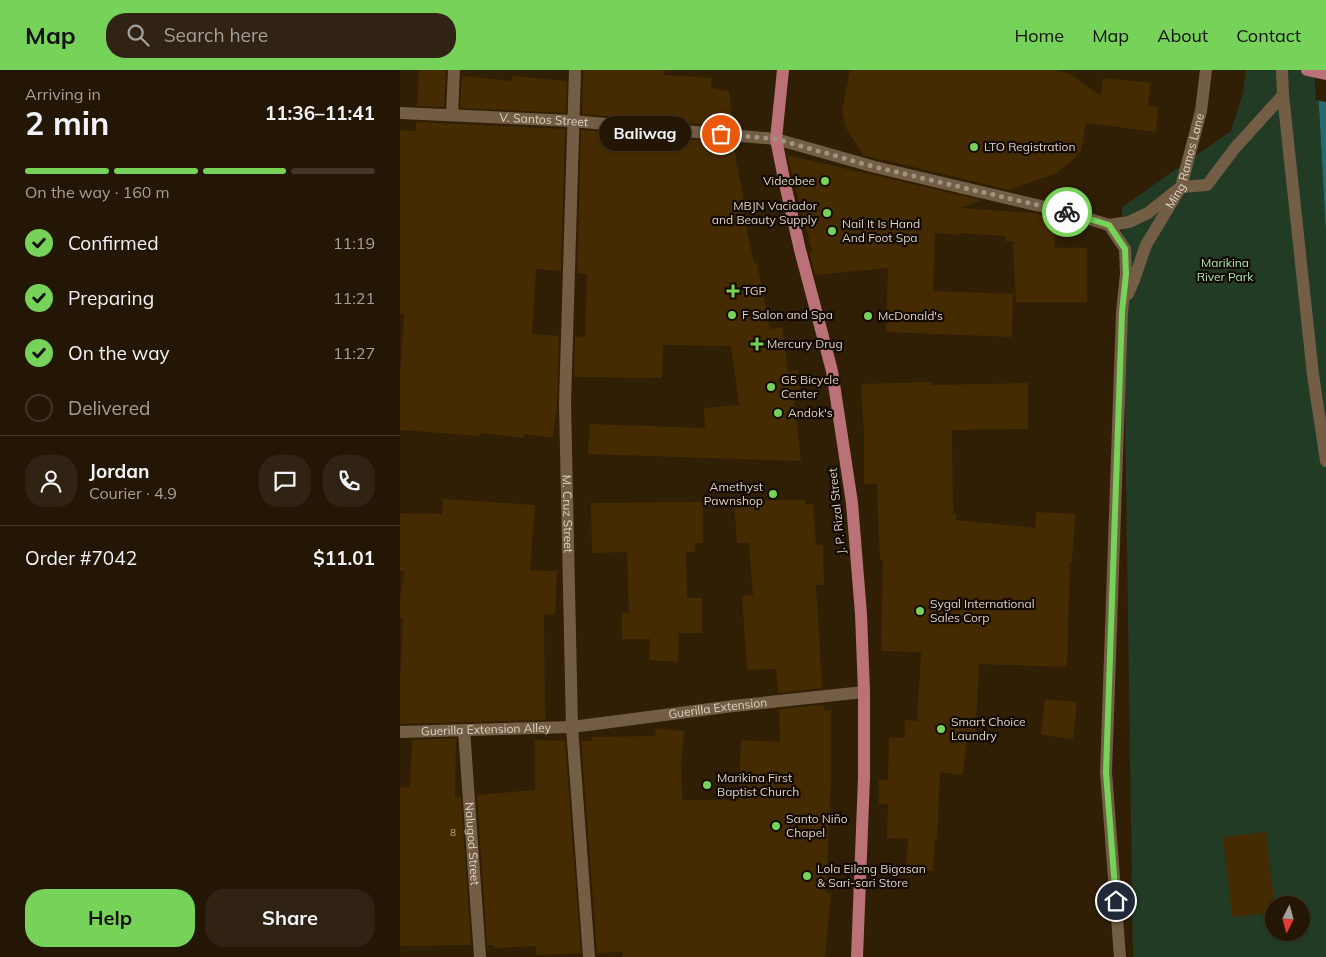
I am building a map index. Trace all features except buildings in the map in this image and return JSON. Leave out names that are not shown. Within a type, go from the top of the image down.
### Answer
[{"type":"main road","name":"J. P. Rizal Street","points":[[783,70],[776,139],[800,250],[832,371],[852,503],[861,614],[864,692],[864,778],[856,957]]},
{"type":"main road","points":[[1307,70],[1326,74]]},
{"type":"street","points":[[452,115],[454,70]]},
{"type":"street","name":"M. Cruz Street","points":[[574,70],[565,403],[572,727],[590,957]]},
{"type":"street","name":"Ming Ramos Lane","points":[[776,139],[875,167],[1070,213],[1109,225],[1129,222],[1148,213],[1181,187],[1201,110],[1206,70]]},
{"type":"street","points":[[1282,70],[1313,375],[1326,461]]},
{"type":"street","points":[[1123,302],[1134,280],[1146,245],[1181,187],[1206,185],[1235,148],[1284,95]]},
{"type":"street","name":"V. Santos Street","points":[[400,113],[572,121],[776,139]]},
{"type":"street","points":[[1109,225],[1125,249],[1126,274],[1123,302],[1106,772],[1120,957]]},
{"type":"street","name":"Guerilla Extension","points":[[572,727],[733,706],[864,692]]},
{"type":"street","name":"Guerilla Extension Alley","points":[[400,732],[572,727]]},
{"type":"street","name":"Nalugod Street","points":[[464,730],[480,957]]},
{"type":"green space","name":"Marikina River Park","points":[[1246,70],[1317,70],[1326,235],[1326,957],[1133,957],[1122,207],[1231,131],[1243,93]]},
{"type":"water","points":[[1317,70],[1326,70],[1326,235]]},
{"type":"pier","points":[[1314,70],[1326,70],[1326,102],[1316,100]]},
{"type":"way so far","points":[[721,134],[776,139],[875,167],[1067,212]]},
{"type":"place","name":"Baliwag","points":[[721,134]]},
{"type":"place","name":"LTO Registration","points":[[974,147]]},
{"type":"place","name":"Videobee","points":[[825,181]]},
{"type":"place","name":"MBJN Vaciador and Beauty Supply","points":[[827,213]]},
{"type":"place","name":"Nail It Is Hand And Foot Spa","points":[[832,231]]},
{"type":"place","name":"TGP","points":[[733,291]]},
{"type":"place","name":"F Salon and Spa","points":[[732,315]]},
{"type":"place","name":"McDonald's","points":[[868,316]]},
{"type":"place","name":"Mercury Drug","points":[[757,344]]},
{"type":"place","name":"G5 Bicycle Center","points":[[771,387]]},
{"type":"place","name":"Andok's","points":[[778,413]]},
{"type":"place","name":"Amethyst Pawnshop","points":[[773,494]]},
{"type":"place","name":"Sygal International Sales Corp","points":[[920,611]]},
{"type":"place","name":"Smart Choice Laundry","points":[[941,729]]},
{"type":"place","name":"Marikina First Baptist Church","points":[[707,785]]},
{"type":"place","name":"Santo Niño Chapel","points":[[776,826]]},
{"type":"place","name":"Lola Eileng Bigasan & Sari-sari Store","points":[[807,876]]},
{"type":"route","points":[[1067,212],[1109,225],[1125,249],[1126,274],[1122,312],[1106,772],[1116,901]]}]
